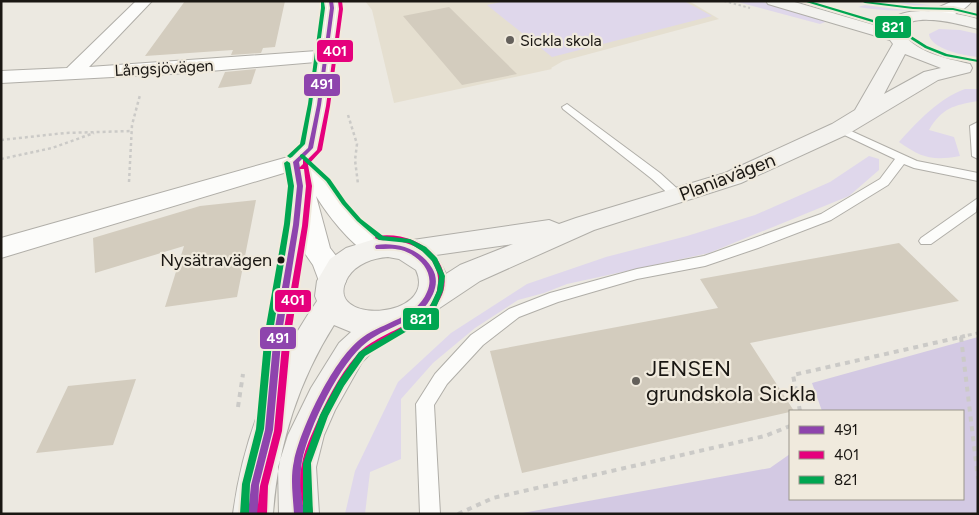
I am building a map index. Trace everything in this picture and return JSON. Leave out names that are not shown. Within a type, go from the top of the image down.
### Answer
[{"type":"main road","points":[[773,1],[898,40],[917,53],[938,61],[970,69]]},
{"type":"main road","points":[[807,1],[855,10],[912,17],[932,16],[978,24]]},
{"type":"main road","name":"Planiavägen","points":[[863,114],[898,40],[892,29],[894,24],[912,17]]},
{"type":"main road","name":"Planiavägen","points":[[426,302],[470,273],[585,224],[733,178],[840,130],[863,114],[931,76],[970,69]]},
{"type":"main road","name":"Planiavägen","points":[[408,250],[585,224]]},
{"type":"main road","points":[[253,514],[255,485],[269,430],[300,353],[332,292],[342,264],[351,256],[378,248],[394,247],[408,250],[428,265],[433,276],[432,289],[426,302],[413,314],[356,346],[316,411],[298,462],[299,514]]},
{"type":"main road","points":[[332,292],[336,311],[344,318],[359,324],[378,326],[396,322]]},
{"type":"street","points":[[72,73],[145,1]]},
{"type":"street","points":[[331,1],[332,8],[319,105],[310,148],[298,174],[311,231],[318,252],[326,261],[332,292]]},
{"type":"street","points":[[932,16],[949,10],[965,1]]},
{"type":"street","name":"Långsjövägen","points":[[1,77],[326,56]]},
{"type":"street","points":[[1,248],[127,210],[298,174],[321,186],[337,209],[378,248]]},
{"type":"lane","points":[[567,107],[656,176],[678,196]]},
{"type":"lane","points":[[978,125],[975,126],[978,156]]},
{"type":"lane","points":[[840,130],[914,164],[978,177]]},
{"type":"lane","points":[[430,514],[425,404],[441,379],[477,340],[514,313],[555,297],[636,274],[704,261],[753,245],[826,217],[884,182],[902,158]]},
{"type":"lane","points":[[269,430],[278,333],[298,174]]},
{"type":"lane","points":[[926,241],[972,209],[978,202]]},
{"type":"path","points":[[127,210],[132,131],[146,69]]},
{"type":"path","points":[[1,140],[65,133],[132,131]]},
{"type":"path","points":[[1,159],[52,148],[97,132]]},
{"type":"path","points":[[800,410],[793,375],[978,333]]},
{"type":"path","points":[[961,336],[978,479]]},
{"type":"path","points":[[458,514],[493,498],[765,436],[789,426]]},
{"type":"shaded area","name":"Sickla skola","points":[[365,1],[689,1],[719,19],[563,61],[552,69],[394,103],[372,10]]},
{"type":"shaded area","points":[[505,1],[684,1],[712,16],[552,57],[487,5]]},
{"type":"shaded area","points":[[734,1],[759,1],[828,21],[820,24]]},
{"type":"shaded area","points":[[908,3],[930,5],[928,8],[902,10],[858,7],[869,4]]},
{"type":"shaded area","points":[[939,29],[960,30],[978,34],[978,57],[949,51],[935,44],[929,34]]},
{"type":"shaded area","points":[[965,89],[978,89],[978,101],[949,109],[939,117],[929,130],[954,137],[960,156],[928,157],[914,152],[899,142],[937,105]]},
{"type":"shaded area","points":[[869,156],[879,159],[879,170],[849,196],[709,253],[567,284],[518,300],[475,328],[433,363],[401,399],[401,459],[370,472],[365,514],[345,514],[355,471],[398,382],[451,333],[527,284],[606,257],[687,236],[755,215],[830,182]]},
{"type":"shaded area","points":[[978,337],[978,514],[517,514],[770,468],[789,455],[789,500],[964,500],[964,410],[822,410],[812,383]]},
{"type":"building","points":[[185,1],[285,1],[275,47],[263,48],[261,53],[231,55],[233,50],[145,56]]},
{"type":"building","points":[[449,7],[517,74],[462,85],[403,16]]},
{"type":"building","points":[[256,69],[251,84],[218,88],[225,72]]},
{"type":"building","points":[[256,200],[237,297],[165,307],[184,246],[95,273],[93,238],[200,206]]},
{"type":"building","name":"JENSEN grundskola Sickla","points":[[899,243],[959,301],[750,343],[793,410],[789,410],[789,412],[522,473],[490,351],[718,308],[700,279]]},
{"type":"building","points":[[136,379],[113,445],[36,453],[68,386]]},
{"type":"transit line","name":"491","points":[[296,162],[310,148],[319,105],[332,8],[331,1]]},
{"type":"transit line","name":"401","points":[[302,168],[319,150],[328,106],[341,9],[340,1]]},
{"type":"transit line","name":"821","points":[[805,1],[896,28],[926,47],[946,55],[978,61]]},
{"type":"transit line","name":"821","points":[[290,156],[302,144],[310,104],[323,8],[322,2]]},
{"type":"transit line","name":"821","points":[[865,2],[913,8],[953,9],[978,15]]},
{"type":"transit line","name":"821","points":[[302,156],[328,180],[359,220],[381,238],[410,241],[424,249],[435,260],[442,276],[440,291],[433,308],[417,322],[362,354],[341,384],[324,415],[307,463],[308,514]]},
{"type":"transit line","name":"401","points":[[262,514],[264,486],[278,431],[287,334],[305,226],[309,186],[305,161]]},
{"type":"transit line","name":"491","points":[[253,514],[255,485],[269,430],[278,333],[296,225],[300,186],[296,162]]},
{"type":"transit line","name":"821","points":[[244,513],[246,484],[260,429],[269,332],[287,224],[291,186],[287,163]]},
{"type":"transit line","name":"401","points":[[308,513],[305,470],[309,452],[331,401],[341,384],[360,356],[369,348],[425,315],[438,297],[441,288],[442,279],[440,271],[431,255],[424,249],[404,240],[378,238]]},
{"type":"transit line","name":"491","points":[[299,514],[298,461],[307,431],[334,377],[344,361],[365,339],[411,315],[426,301],[431,292],[433,278],[431,271],[423,260],[417,255],[401,248],[378,247]]},
{"type":"place","name":"Sickla skola","points":[[510,40]]},
{"type":"place","name":"Nysätravägen","points":[[281,260]]},
{"type":"place","name":"JENSEN grundskola Sickla","points":[[636,381]]}]
